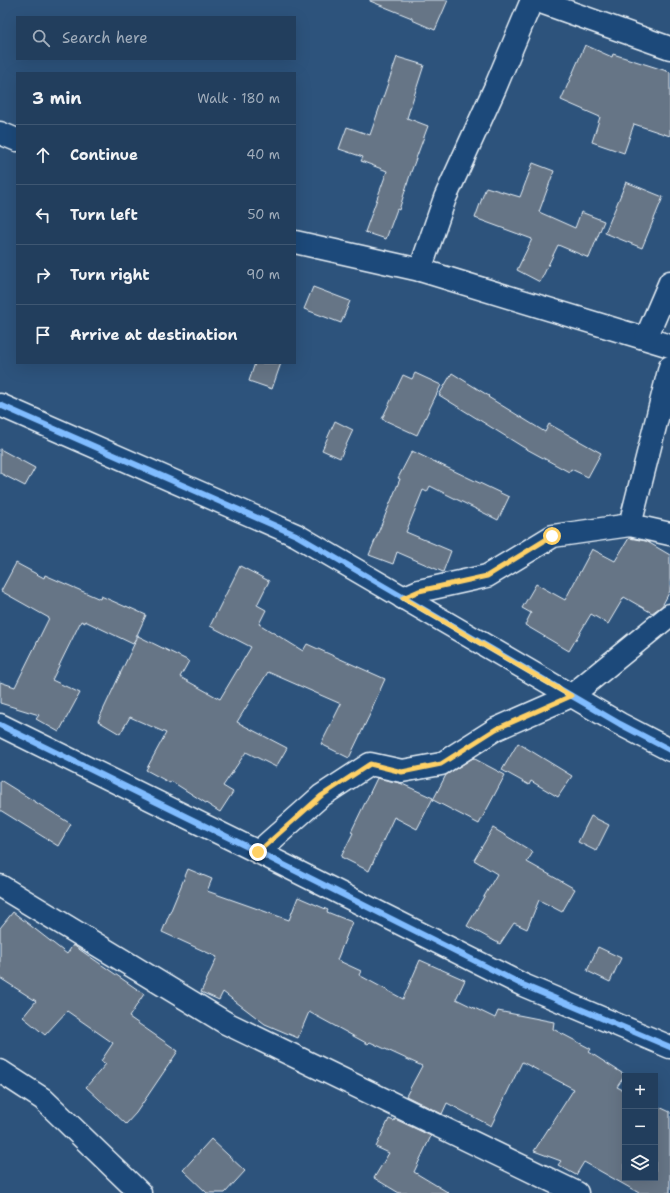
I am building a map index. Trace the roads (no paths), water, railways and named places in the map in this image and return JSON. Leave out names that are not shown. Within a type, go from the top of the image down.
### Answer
[{"type":"street","points":[[420,270],[445,198],[534,0],[670,48]]},
{"type":"street","points":[[0,133],[16,140]]},
{"type":"street","points":[[296,242],[420,270],[670,346]]},
{"type":"street","points":[[646,338],[670,282]]},
{"type":"street","points":[[630,525],[670,367]]},
{"type":"street","points":[[0,405],[296,535],[571,696],[670,750]]},
{"type":"street","points":[[403,598],[419,591],[487,576],[552,536],[630,525],[670,534]]},
{"type":"street","points":[[258,852],[321,796],[370,764],[402,772],[441,764],[496,729],[571,696],[670,615]]},
{"type":"street","points":[[0,725],[523,985],[670,1047]]},
{"type":"street","points":[[0,886],[226,1023],[577,1193]]},
{"type":"street","points":[[0,1071],[43,1099],[119,1185],[140,1193]]}]
